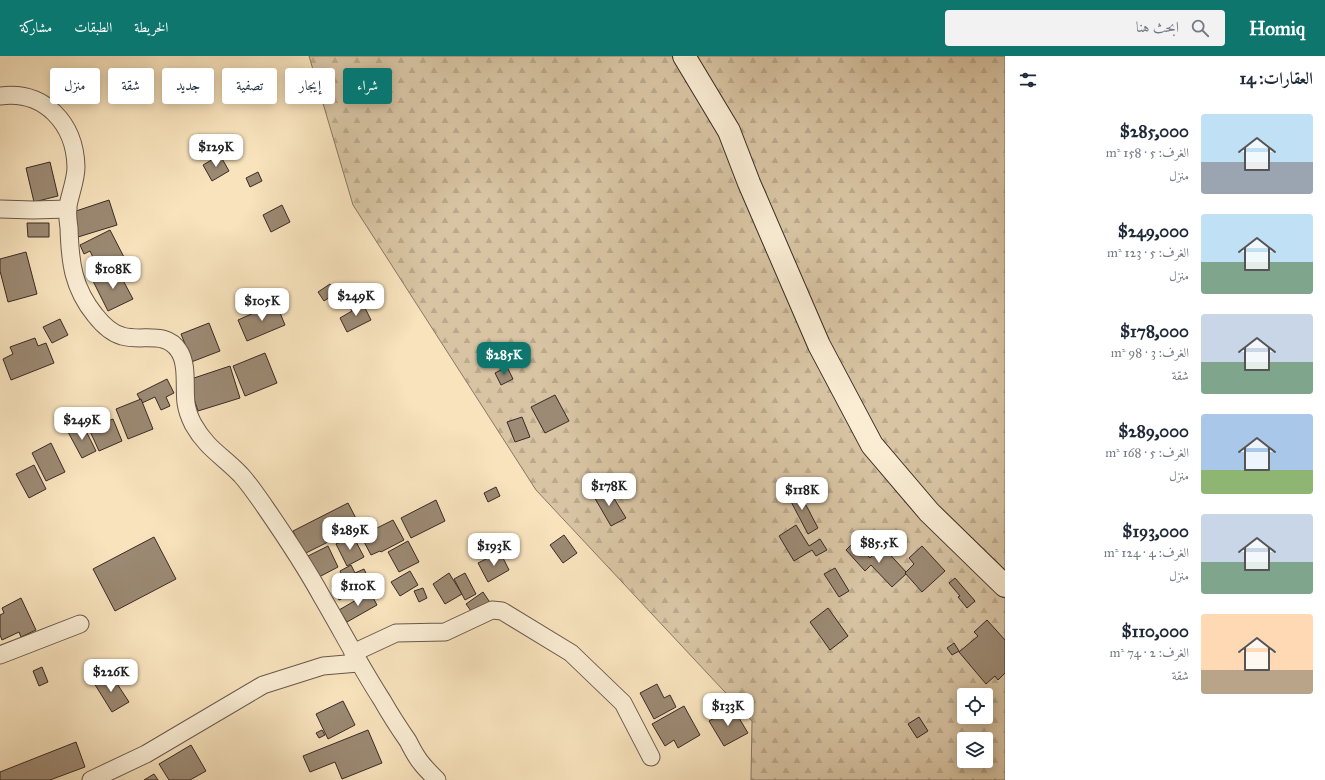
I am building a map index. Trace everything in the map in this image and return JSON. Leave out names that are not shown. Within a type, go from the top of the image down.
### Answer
[{"type":"street","points":[[684,56],[729,131],[749,183],[819,345],[872,446],[929,512],[1005,586]]},
{"type":"street","points":[[0,96],[24,96],[38,101],[51,109],[61,120],[70,135],[75,152],[76,170],[68,209],[70,256],[75,281],[86,304],[102,324],[114,332],[133,338],[157,338],[171,342],[176,347],[184,360],[186,406],[192,422],[201,437],[212,450],[241,475],[264,506],[321,595],[356,658],[421,763],[437,780]]},
{"type":"street","points":[[0,209],[68,209]]},
{"type":"street","points":[[91,780],[146,754],[263,684],[356,658],[396,633],[445,632],[492,610],[502,610],[571,653],[624,703],[651,757]]},
{"type":"street","points":[[0,654],[80,624]]},
{"type":"green space","points":[[309,56],[1005,56],[1005,780],[751,780],[752,721],[536,490],[353,205],[323,104],[335,104],[335,68],[313,68]]},
{"type":"building","points":[[220,155],[229,171],[212,181],[203,165]]},
{"type":"building","points":[[50,162],[58,196],[34,202],[26,168]]},
{"type":"building","points":[[258,172],[262,181],[250,187],[246,178]]},
{"type":"building","points":[[109,200],[117,225],[78,237],[70,213]]},
{"type":"building","points":[[282,205],[290,222],[271,232],[263,215]]},
{"type":"building","points":[[27,223],[49,223],[49,237],[28,237]]},
{"type":"building","points":[[110,230],[125,259],[100,272],[90,251],[84,254],[80,245]]},
{"type":"building","points":[[26,252],[37,294],[8,302],[0,271],[0,259]]},
{"type":"building","points":[[117,269],[133,299],[108,311],[93,281]]},
{"type":"building","points":[[330,284],[336,293],[324,301],[318,292]]},
{"type":"building","points":[[361,300],[371,320],[347,332],[340,318],[352,311],[349,306]]},
{"type":"building","points":[[276,303],[285,325],[247,341],[238,320]]},
{"type":"building","points":[[60,319],[68,335],[52,343],[43,327]]},
{"type":"building","points":[[209,323],[220,351],[186,364],[179,347],[185,344],[181,334]]},
{"type":"building","points":[[35,338],[38,346],[46,343],[54,363],[11,380],[3,359],[13,354],[10,347]]},
{"type":"building","points":[[265,353],[277,383],[245,396],[233,366]]},
{"type":"building","points":[[230,366],[240,398],[198,411],[188,380]]},
{"type":"building","points":[[507,367],[513,379],[501,385],[495,373]]},
{"type":"building","points":[[167,379],[174,393],[166,397],[170,406],[161,410],[155,397],[142,403],[137,394]]},
{"type":"building","points":[[555,395],[569,421],[545,433],[531,407]]},
{"type":"building","points":[[141,399],[153,429],[128,439],[116,409]]},
{"type":"building","points":[[522,417],[530,437],[515,442],[507,422]]},
{"type":"building","points":[[113,419],[122,441],[99,451],[89,429]]},
{"type":"building","points":[[83,425],[96,451],[82,458],[68,432]]},
{"type":"building","points":[[51,443],[65,472],[46,481],[32,453]]},
{"type":"building","points":[[34,465],[46,489],[29,498],[16,474]]},
{"type":"building","points":[[496,487],[500,496],[488,502],[484,493]]},
{"type":"building","points":[[607,487],[626,518],[611,526],[593,495]]},
{"type":"building","points":[[797,488],[818,528],[808,534],[787,494]]},
{"type":"building","points":[[436,500],[445,521],[411,538],[401,518]]},
{"type":"building","points":[[348,503],[360,526],[304,554],[293,531]]},
{"type":"building","points":[[393,520],[404,540],[381,552],[380,551],[371,555],[361,536]]},
{"type":"building","points":[[796,525],[809,546],[820,539],[827,550],[816,556],[812,550],[794,561],[779,536]]},
{"type":"building","points":[[564,535],[577,553],[563,563],[550,545]]},
{"type":"building","points":[[353,536],[364,557],[347,566],[336,544]]},
{"type":"building","points":[[154,537],[176,579],[115,611],[93,569]]},
{"type":"building","points":[[408,541],[419,562],[399,572],[388,552]]},
{"type":"building","points":[[854,542],[870,558],[882,546],[907,573],[892,587],[871,565],[865,571],[846,550]]},
{"type":"building","points":[[328,546],[338,567],[319,577],[308,556]]},
{"type":"building","points":[[922,546],[945,571],[922,592],[905,573],[914,564],[909,558]]},
{"type":"building","points":[[500,552],[509,570],[488,582],[478,563]]},
{"type":"building","points":[[351,565],[355,573],[364,569],[371,584],[339,600],[332,586],[344,580],[340,571]]},
{"type":"building","points":[[835,568],[849,591],[839,597],[824,574]]},
{"type":"building","points":[[410,571],[418,585],[400,596],[391,582]]},
{"type":"building","points":[[449,573],[462,594],[445,604],[433,584]]},
{"type":"building","points":[[465,573],[476,594],[465,600],[454,579]]},
{"type":"building","points":[[955,578],[975,601],[967,608],[958,597],[960,596],[949,583]]},
{"type":"building","points":[[423,588],[427,598],[419,602],[414,591]]},
{"type":"building","points":[[370,592],[377,605],[347,622],[339,610]]},
{"type":"building","points":[[483,592],[491,604],[474,615],[466,604]]},
{"type":"building","points":[[21,598],[36,630],[21,637],[19,632],[2,640],[0,635],[0,615],[4,613],[2,608]]},
{"type":"building","points":[[828,608],[848,636],[830,650],[810,622]]},
{"type":"building","points":[[987,620],[1005,640],[1005,673],[998,680],[995,676],[986,684],[959,652],[978,636],[974,632]]},
{"type":"building","points":[[954,643],[959,651],[952,655],[947,648]]},
{"type":"building","points":[[42,667],[48,682],[39,686],[33,671]]},
{"type":"building","points":[[110,673],[129,702],[112,712],[94,683]]},
{"type":"building","points":[[657,684],[664,698],[670,695],[676,707],[654,719],[640,693]]},
{"type":"building","points":[[343,701],[355,725],[328,739],[316,714]]},
{"type":"building","points":[[684,706],[700,735],[678,748],[674,740],[665,746],[652,724]]},
{"type":"building","points":[[733,708],[748,733],[724,746],[709,721]]},
{"type":"building","points":[[919,717],[928,731],[917,738],[908,724]]},
{"type":"building","points":[[322,730],[325,735],[319,738],[316,733]]},
{"type":"building","points":[[368,730],[382,763],[342,779],[335,762],[310,772],[303,756]]},
{"type":"building","points":[[76,742],[85,767],[50,780],[0,780],[0,772]]},
{"type":"building","points":[[191,745],[206,771],[190,780],[169,780],[159,764]]},
{"type":"building","points":[[154,774],[158,780],[144,780]]}]
